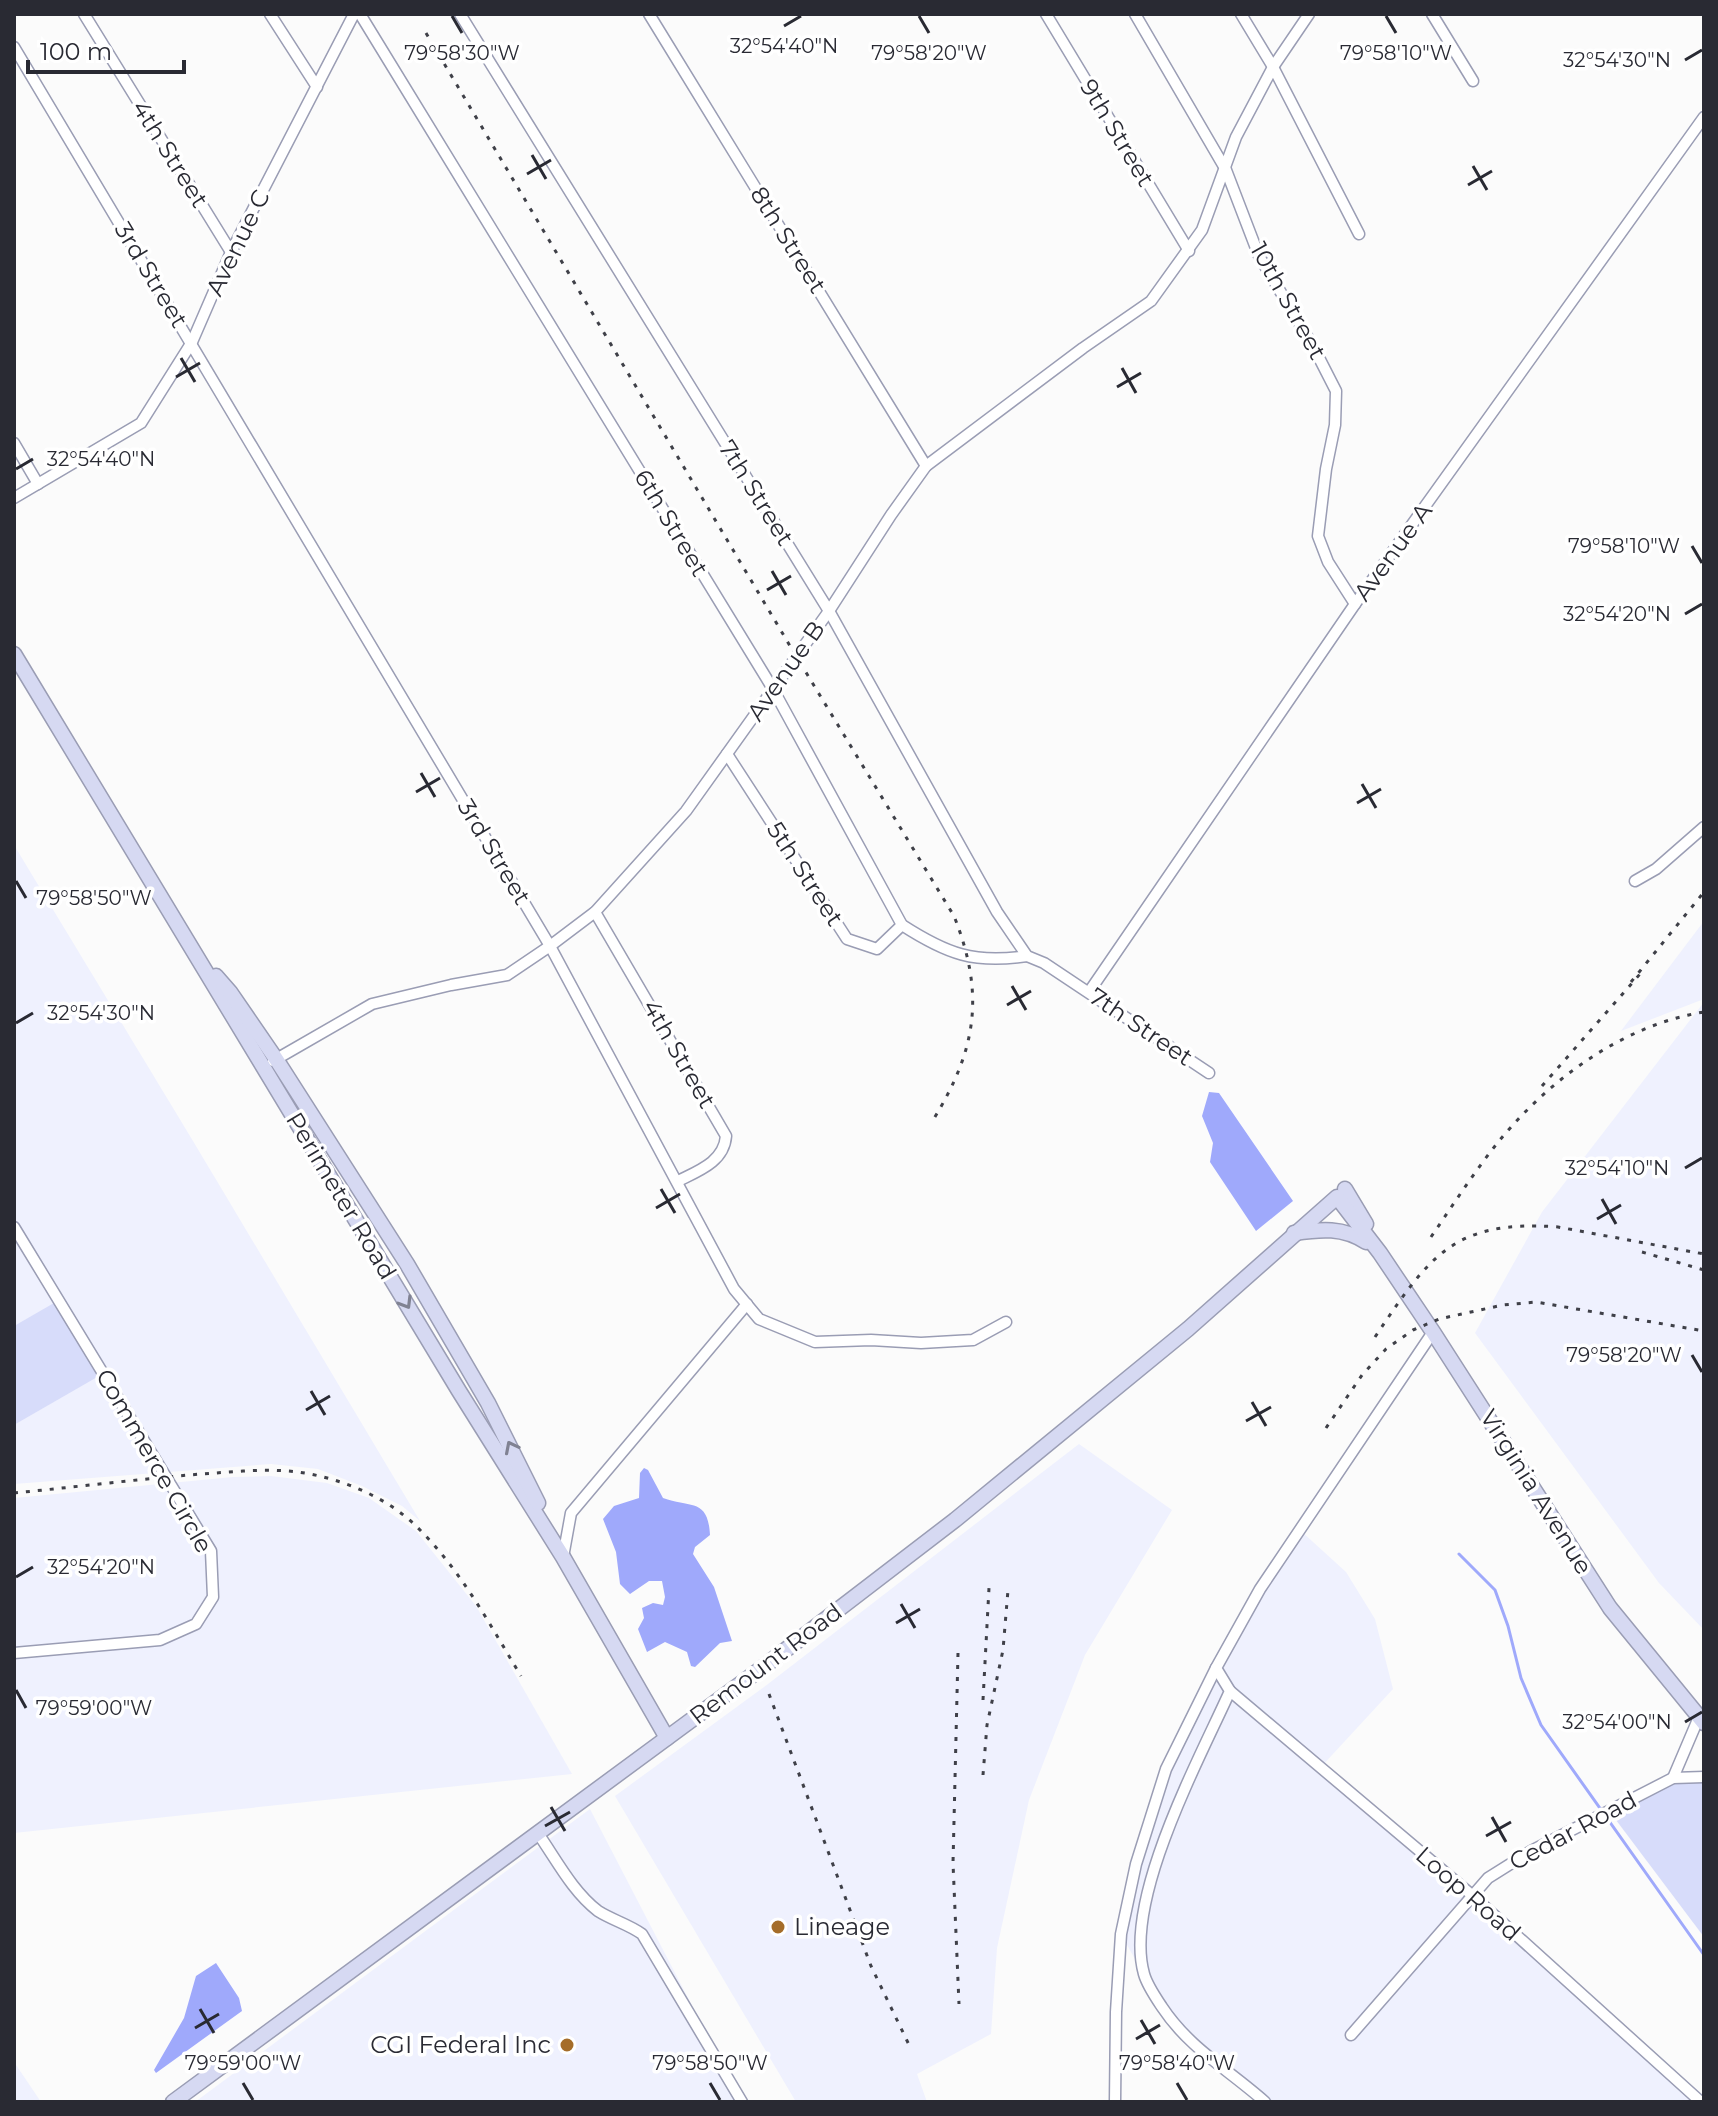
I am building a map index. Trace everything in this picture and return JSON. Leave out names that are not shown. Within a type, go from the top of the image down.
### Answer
[{"type":"main road","points":[[14,654],[192,949],[230,992],[270,1063],[394,1243],[513,1450],[554,1543]]},
{"type":"main road","name":"Perimeter Road","points":[[270,1063],[426,1337],[563,1557],[667,1738]]},
{"type":"main road","name":"Remount Road","points":[[173,2102],[667,1738],[955,1520],[1188,1329],[1341,1193]]},
{"type":"main road","name":"Virginia Avenue","points":[[1341,1193],[1610,1608],[1702,1720]]},
{"type":"main road","points":[[1294,1233],[1314,1230],[1351,1232],[1376,1249]]},
{"type":"main road","points":[[426,1337],[442,1325]]},
{"type":"street","name":"4th Street","points":[[84,14],[231,252]]},
{"type":"street","points":[[270,14],[317,87]]},
{"type":"street","name":"Avenue C","points":[[14,498],[141,423],[192,342],[231,252],[357,14]]},
{"type":"street","name":"6th Street","points":[[357,14],[773,689],[902,925],[935,946],[969,957],[1001,960],[1027,956]]},
{"type":"street","name":"7th Street","points":[[460,14],[829,611],[997,912],[1027,956],[1044,963],[1209,1073]]},
{"type":"street","name":"8th Street","points":[[649,14],[926,466]]},
{"type":"street","name":"9th Street","points":[[1046,14],[1189,251]]},
{"type":"street","name":"10th Street","points":[[1135,14],[1226,170],[1259,256],[1336,391],[1335,425],[1318,536],[1328,562],[1355,604]]},
{"type":"street","points":[[1241,14],[1273,67],[1359,234]]},
{"type":"street","name":"Avenue B","points":[[270,1063],[372,1004],[507,975],[595,912],[686,811],[829,611],[926,466],[1151,301],[1202,230],[1236,137],[1273,67],[1309,14]]},
{"type":"street","points":[[1432,14],[1473,81]]},
{"type":"street","name":"3rd Street","points":[[14,47],[550,946],[734,1289],[759,1319],[815,1342],[973,1340],[1006,1322]]},
{"type":"street","name":"Avenue A","points":[[1089,992],[1355,604],[1704,117]]},
{"type":"street","points":[[14,443],[38,484]]},
{"type":"street","name":"5th Street","points":[[727,754],[847,939],[877,949],[902,925]]},
{"type":"street","points":[[1635,881],[1656,869],[1704,827]]},
{"type":"street","name":"4th Street","points":[[595,912],[726,1136],[725,1149],[711,1164],[678,1181]]},
{"type":"street","name":"Commerce Circle","points":[[14,1227],[211,1551],[213,1597],[196,1624],[160,1640],[14,1653]]},
{"type":"street","points":[[563,1557],[571,1513],[747,1304]]},
{"type":"street","points":[[1115,2102],[1121,1934],[1136,1864],[1166,1769],[1216,1668],[1260,1589],[1433,1332]]},
{"type":"street","name":"Loop Road","points":[[1216,1668],[1230,1691],[1473,1896],[1701,2102]]},
{"type":"street","points":[[1230,1691],[1178,1806],[1161,1854],[1144,1904],[1141,1944],[1144,1975],[1162,2008],[1203,2055],[1265,2102]]},
{"type":"street","points":[[1673,1778],[1702,1720]]},
{"type":"street","name":"Cedar Road","points":[[1351,2035],[1488,1878],[1531,1851],[1673,1778],[1704,1777]]},
{"type":"street","points":[[537,1832],[581,1897],[602,1913],[642,1934],[742,2102]]},
{"type":"shaded area","points":[[14,845],[420,1521],[402,1506],[318,1469],[271,1464],[14,1484],[14,1425],[103,1373],[59,1301],[14,1326]]},
{"type":"shaded area","points":[[1704,921],[1704,999],[1621,1031]]},
{"type":"shaded area","points":[[1704,1002],[1704,1630],[1659,1583],[1475,1333],[1542,1212]]},
{"type":"shaded area","points":[[54,1303],[99,1376],[14,1425],[14,1326]]},
{"type":"shaded area","points":[[1079,1444],[1172,1510],[1085,1655],[1029,1800],[997,1948],[991,2034],[917,2074],[927,2102],[796,2102],[615,1796],[768,1684]]},
{"type":"shaded area","points":[[271,1476],[327,1483],[369,1498],[416,1531],[476,1606],[572,1774],[14,1833],[14,1498]]},
{"type":"shaded area","points":[[1301,1531],[1346,1572],[1375,1619],[1393,1689],[1321,1767],[1701,2102],[1265,2102],[1162,2008],[1121,1934],[1166,1769],[1216,1668]]},
{"type":"shaded area","points":[[1674,1782],[1704,1782],[1704,1937],[1613,1816]]},
{"type":"shaded area","points":[[590,1809],[742,2102],[195,2102]]},
{"type":"shaded area","points":[[14,2062],[41,2102],[14,2102]]},
{"type":"water","points":[[1209,1092],[1219,1093],[1293,1201],[1256,1231],[1210,1162],[1213,1143],[1202,1116]]},
{"type":"water","points":[[644,1468],[663,1498],[696,1506],[706,1515],[709,1523],[710,1535],[695,1547],[693,1554],[714,1587],[732,1641],[720,1643],[695,1667],[691,1666],[687,1652],[665,1642],[647,1652],[638,1629],[644,1618],[642,1608],[653,1603],[663,1605],[662,1581],[649,1581],[630,1594],[620,1584],[616,1552],[603,1519],[614,1506],[639,1498],[640,1473]]},
{"type":"water","points":[[216,1963],[239,1998],[242,2011],[156,2073],[154,2070],[184,2018],[196,1976]]},
{"type":"waterway","points":[[1459,1554],[1495,1590],[1521,1678],[1541,1725],[1704,1955]]},
{"type":"railway","points":[[426,33],[954,916],[970,971],[972,1021],[959,1069],[933,1120]]},
{"type":"railway","points":[[1631,982],[1704,892]]},
{"type":"railway","points":[[1542,1086],[1640,974]]},
{"type":"railway","points":[[1431,1237],[1499,1141],[1565,1076],[1617,1042],[1645,1029],[1704,1012]]},
{"type":"railway","points":[[1375,1337],[1429,1265],[1447,1249],[1468,1237],[1493,1230],[1522,1226],[1558,1227],[1704,1254]]},
{"type":"railway","points":[[1642,1252],[1704,1270]]},
{"type":"railway","points":[[1326,1428],[1362,1375],[1386,1349],[1413,1330],[1439,1319],[1503,1305],[1536,1302],[1704,1331]]},
{"type":"railway","points":[[14,1493],[262,1470],[298,1472],[347,1484],[378,1498],[405,1516],[433,1544],[474,1598],[521,1676]]},
{"type":"railway","points":[[983,1700],[989,1588]]},
{"type":"railway","points":[[983,1775],[987,1725],[1003,1650],[1008,1590]]},
{"type":"railway","points":[[958,1653],[953,1863],[959,2004]]},
{"type":"railway","points":[[769,1694],[871,1966],[911,2049]]},
{"type":"place","name":"Lineage","points":[[778,1927]]},
{"type":"place","name":"CGI Federal Inc","points":[[567,2045]]}]
